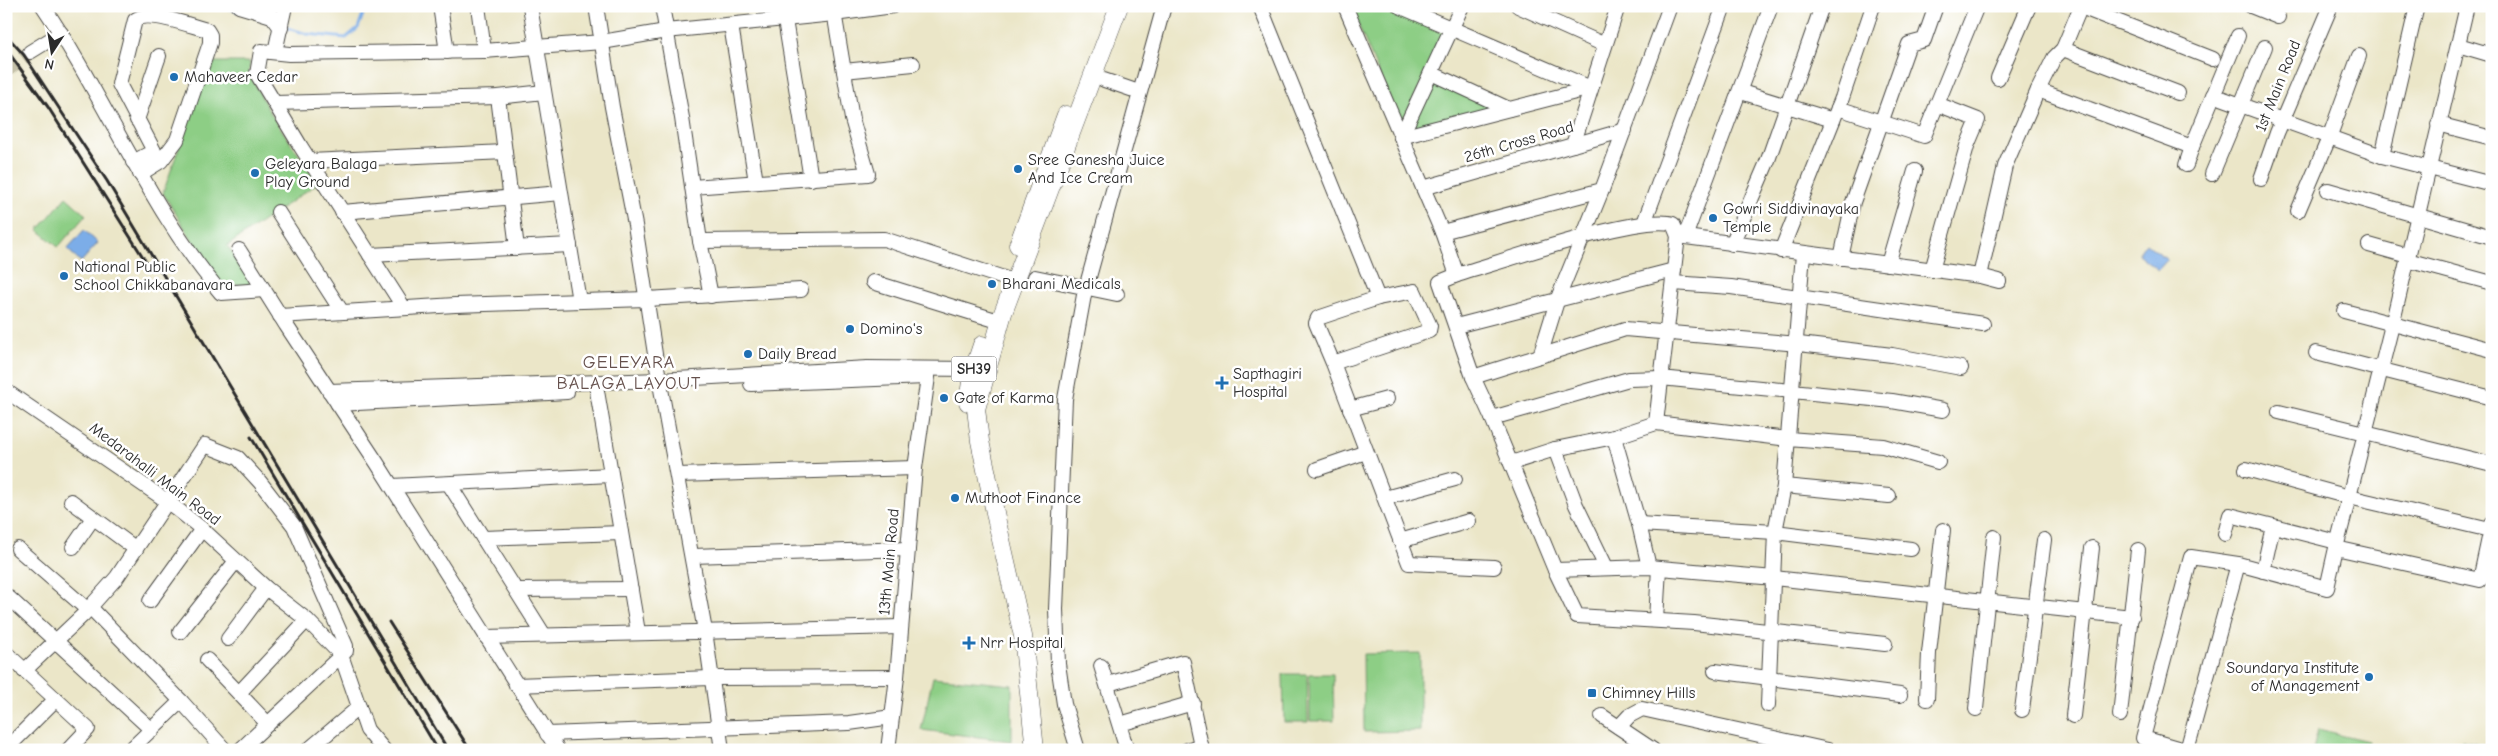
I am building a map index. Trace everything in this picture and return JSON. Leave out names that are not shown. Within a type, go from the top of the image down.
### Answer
[{"type":"main road","name":"SH39","points":[[1024,750],[1018,682],[1008,620],[971,448],[968,400],[979,375],[992,319],[1025,221],[1108,6]]},
{"type":"main road","points":[[1035,750],[1023,636],[980,441],[976,409],[979,375],[1119,6]]},
{"type":"street","points":[[43,6],[61,33],[136,168],[197,266],[221,293],[264,290]]},
{"type":"street","points":[[239,6],[272,16],[281,28]]},
{"type":"street","points":[[275,52],[286,6]]},
{"type":"street","points":[[440,6],[447,52]]},
{"type":"street","points":[[478,6],[484,51]]},
{"type":"street","points":[[530,6],[579,302]]},
{"type":"street","points":[[596,6],[705,631],[722,750]]},
{"type":"street","points":[[662,6],[682,118],[700,241],[711,296]]},
{"type":"street","points":[[404,308],[310,162],[257,74],[261,50],[289,54],[484,51],[602,42],[666,31],[785,20],[834,10],[892,6]]},
{"type":"street","points":[[1078,750],[1064,704],[1058,664],[1056,609],[1065,399],[1086,288],[1164,6]]},
{"type":"street","points":[[1260,6],[1378,298]]},
{"type":"street","points":[[1345,6],[1442,232],[1457,275]]},
{"type":"street","points":[[1399,6],[1451,30],[1591,88]]},
{"type":"street","points":[[1401,136],[1462,6]]},
{"type":"street","points":[[1518,6],[1605,45]]},
{"type":"street","points":[[1573,145],[1618,6]]},
{"type":"street","points":[[1540,356],[1558,298],[1602,190],[1670,6]]},
{"type":"street","points":[[1644,223],[1724,6]]},
{"type":"street","points":[[1732,244],[1768,160],[1822,6]]},
{"type":"street","points":[[1781,251],[1835,114],[1873,6]]},
{"type":"street","points":[[1841,258],[1853,202],[1909,44],[1924,40],[1936,6]]},
{"type":"street","points":[[1998,78],[2029,6]]},
{"type":"street","points":[[2251,6],[2278,17]]},
{"type":"street","name":"1st Main Road","points":[[2261,179],[2282,121],[2330,6]]},
{"type":"street","points":[[2382,156],[2417,6]]},
{"type":"street","points":[[2238,564],[2185,750],[2143,738],[2191,557],[2238,564],[2327,588],[2336,545],[2393,323],[2466,6]]},
{"type":"street","points":[[1741,92],[1788,106],[1881,122],[1924,136],[1974,7]]},
{"type":"street","points":[[1980,276],[2005,166],[2038,90],[2054,58],[2063,49],[2081,7],[2213,59]]},
{"type":"street","points":[[1656,423],[1674,277],[1681,236],[1741,92],[1766,8]]},
{"type":"street","points":[[692,187],[868,174],[852,119],[834,10]]},
{"type":"street","points":[[136,168],[158,156],[177,140],[210,43],[210,35],[207,30],[151,16],[140,17],[136,20],[119,79],[120,88],[158,156]]},
{"type":"street","points":[[785,20],[811,178]]},
{"type":"street","points":[[731,25],[756,182]]},
{"type":"street","points":[[30,52],[61,33]]},
{"type":"street","points":[[2186,165],[2238,36]]},
{"type":"street","points":[[2458,45],[2492,55]]},
{"type":"street","points":[[2212,174],[2265,47]]},
{"type":"street","points":[[2063,49],[2178,94]]},
{"type":"street","points":[[137,120],[159,56]]},
{"type":"street","points":[[2298,211],[2329,138],[2359,56]]},
{"type":"street","points":[[844,72],[914,64]]},
{"type":"street","points":[[1431,73],[1508,109]]},
{"type":"street","points":[[1104,80],[1139,92]]},
{"type":"street","points":[[1401,136],[1591,88]]},
{"type":"street","points":[[2038,90],[2192,147]]},
{"type":"street","points":[[275,103],[498,98],[544,92]]},
{"type":"street","points":[[2213,95],[2382,156],[2492,184]]},
{"type":"street","points":[[498,98],[517,248]]},
{"type":"street","points":[[1932,270],[1967,146],[1978,120],[1937,104]]},
{"type":"street","points":[[2438,124],[2492,138]]},
{"type":"street","name":"26th Cross Road","points":[[1423,188],[1625,130]]},
{"type":"street","points":[[310,162],[505,152]]},
{"type":"street","points":[[1888,264],[1915,172]]},
{"type":"street","points":[[1442,232],[1602,190]]},
{"type":"street","points":[[2328,190],[2492,237]]},
{"type":"street","points":[[342,212],[561,193]]},
{"type":"street","points":[[278,212],[342,312]]},
{"type":"street","points":[[1885,644],[1656,620],[1578,616],[1555,570],[1473,377],[1440,282],[1457,275],[1620,227],[1664,221],[1673,224],[1681,236],[1803,254],[1980,276],[1999,281]]},
{"type":"street","points":[[700,241],[884,239],[1007,279]]},
{"type":"street","points":[[370,255],[570,245]]},
{"type":"street","points":[[2369,245],[2492,284]]},
{"type":"street","points":[[239,250],[280,316],[392,486],[558,750]]},
{"type":"street","points":[[1768,705],[1775,532],[1784,486],[1794,343],[1803,254]]},
{"type":"street","points":[[1035,277],[1117,294]]},
{"type":"street","points":[[1456,326],[1558,298],[1674,277],[1983,324]]},
{"type":"street","points":[[873,282],[992,319]]},
{"type":"street","points":[[280,316],[404,308],[646,300],[801,290]]},
{"type":"street","points":[[1333,363],[1429,331],[1430,326],[1414,291],[1378,298],[1317,320],[1316,323],[1385,498],[1407,561],[1411,565],[1494,567]]},
{"type":"street","points":[[2344,311],[2492,350]]},
{"type":"street","points":[[1473,377],[1625,330],[1794,343],[1892,354],[1961,368]]},
{"type":"street","points":[[2316,353],[2492,398]]},
{"type":"street","points":[[338,404],[597,391],[661,384],[867,368],[979,375]]},
{"type":"street","points":[[329,391],[979,375]]},
{"type":"street","name":"13th Main Road","points":[[888,750],[897,677],[915,468],[928,377]]},
{"type":"street","points":[[1492,418],[1629,379],[1662,378],[1892,401],[1943,410]]},
{"type":"street","name":"Medarahalli Main Road","points":[[6,391],[167,501],[202,529],[266,588],[307,620],[341,656]]},
{"type":"street","points":[[597,391],[638,632]]},
{"type":"street","points":[[1350,409],[1387,399]]},
{"type":"street","points":[[2279,412],[2492,464]]},
{"type":"street","points":[[1511,463],[1555,448],[1614,437],[1656,423],[1788,439],[1883,446],[1938,462]]},
{"type":"street","points":[[1614,437],[1654,568],[1656,620]]},
{"type":"street","points":[[25,671],[89,608],[117,577],[205,445],[238,458],[260,482],[294,526],[346,646],[346,650],[341,656],[240,750]]},
{"type":"street","points":[[1555,448],[1576,505],[1606,567]]},
{"type":"street","points":[[1317,469],[1366,452]]},
{"type":"street","points":[[677,475],[915,468]]},
{"type":"street","points":[[2225,534],[2230,515],[2336,545],[2480,580],[2491,527],[2349,497],[2246,469]]},
{"type":"street","points":[[392,486],[611,475]]},
{"type":"street","points":[[1385,498],[1454,479]]},
{"type":"street","points":[[449,484],[544,636]]},
{"type":"street","points":[[1784,486],[1889,496]]},
{"type":"street","points":[[71,501],[136,549]]},
{"type":"street","points":[[73,547],[93,518]]},
{"type":"street","points":[[1400,541],[1469,521]]},
{"type":"street","points":[[1639,524],[1775,532],[1911,549]]},
{"type":"street","points":[[2263,571],[2273,526]]},
{"type":"street","points":[[150,601],[202,529]]},
{"type":"street","points":[[1927,699],[1934,596],[1943,530]]},
{"type":"street","points":[[483,538],[621,533]]},
{"type":"street","points":[[1976,709],[1994,537]]},
{"type":"street","points":[[2022,710],[2044,540]]},
{"type":"street","points":[[2073,716],[2092,548]]},
{"type":"street","points":[[18,549],[89,608],[181,701],[225,750]]},
{"type":"street","points":[[692,556],[908,549]]},
{"type":"street","points":[[2120,715],[2138,550]]},
{"type":"street","points":[[180,632],[236,561]]},
{"type":"street","points":[[1555,570],[1606,567],[1654,568],[1774,578],[2132,617]]},
{"type":"street","points":[[228,639],[266,588]]},
{"type":"street","points":[[516,590],[631,589]]},
{"type":"street","points":[[9,598],[152,730]]},
{"type":"street","points":[[239,693],[307,620]]},
{"type":"street","points":[[486,638],[638,632],[901,627]]},
{"type":"street","points":[[6,653],[88,729],[68,750]]},
{"type":"street","points":[[341,656],[367,730],[377,748]]},
{"type":"street","points":[[207,660],[268,724]]},
{"type":"street","points":[[1108,684],[1183,662],[1201,747],[1187,750]]},
{"type":"street","points":[[1101,666],[1127,750]]},
{"type":"street","points":[[1715,671],[1900,695]]},
{"type":"street","points":[[516,685],[711,678],[897,677]]},
{"type":"street","points":[[6,749],[56,699]]},
{"type":"street","points":[[130,750],[181,701]]},
{"type":"street","points":[[1120,724],[1193,703]]},
{"type":"street","points":[[308,750],[359,708]]},
{"type":"street","points":[[1619,727],[1629,716],[1642,709],[1828,750]]},
{"type":"street","points":[[1602,716],[1653,750]]},
{"type":"street","points":[[548,734],[849,723],[892,717]]},
{"type":"green space","points":[[1350,6],[1389,6],[1445,34],[1401,125]]},
{"type":"green space","points":[[209,62],[250,62],[249,73],[269,111],[318,183],[227,246],[259,286],[219,284],[163,193]]},
{"type":"green space","points":[[1433,80],[1498,108],[1411,130]]},
{"type":"green space","points":[[66,197],[86,215],[58,247],[38,230]]},
{"type":"green space","points":[[1420,653],[1420,731],[1364,732],[1363,654]]},
{"type":"green space","points":[[1283,674],[1307,674],[1308,722],[1284,722]]},
{"type":"green space","points":[[1309,674],[1333,674],[1334,721],[1310,721]]},
{"type":"green space","points":[[933,677],[1012,685],[1012,741],[921,730]]},
{"type":"green space","points":[[2318,729],[2368,741],[2366,750],[2313,750]]},
{"type":"green space","points":[[2462,740],[2492,747],[2492,750],[2460,750]]},
{"type":"water","points":[[84,230],[98,243],[81,262],[67,249]]},
{"type":"water","points":[[2146,243],[2167,260],[2158,270],[2138,254]]},
{"type":"waterway","points":[[223,6],[238,11]]},
{"type":"waterway","points":[[284,27],[307,34],[346,38],[358,28],[366,6]]},
{"type":"tunnel","points":[[6,71],[30,52]]},
{"type":"railway","points":[[6,35],[24,55],[107,181],[448,750]]},
{"type":"railway","points":[[6,49],[48,107],[148,265]]},
{"type":"railway","points":[[251,437],[438,750]]},
{"type":"railway","points":[[389,622],[470,750]]},
{"type":"place","name":"Mahaveer Cedar","points":[[174,77]]},
{"type":"place","name":"Sree Ganesha Juice And Ice Cream","points":[[1018,169]]},
{"type":"place","name":"Geleyara Balaga Play Ground","points":[[255,173]]},
{"type":"place","name":"Gowri Siddivinayaka Temple","points":[[1713,218]]},
{"type":"place","name":"National Public School Chikkabanavara","points":[[64,276]]},
{"type":"place","name":"Bharani Medicals","points":[[992,284]]},
{"type":"place","name":"Domino's","points":[[850,329]]},
{"type":"place","name":"Daily Bread","points":[[748,354]]},
{"type":"place","name":"Sapthagiri Hospital","points":[[1222,383]]},
{"type":"place","name":"Gate of Karma","points":[[944,398]]},
{"type":"place","name":"Muthoot Finance","points":[[955,498]]},
{"type":"place","name":"Nrr Hospital","points":[[969,643]]},
{"type":"place","name":"Soundarya Institute of Management","points":[[2369,677]]},
{"type":"place","name":"Chimney Hills","points":[[1592,693]]},
{"type":"district","name":"GELEYARA BALAGA LAYOUT","points":[[629,372]]}]
